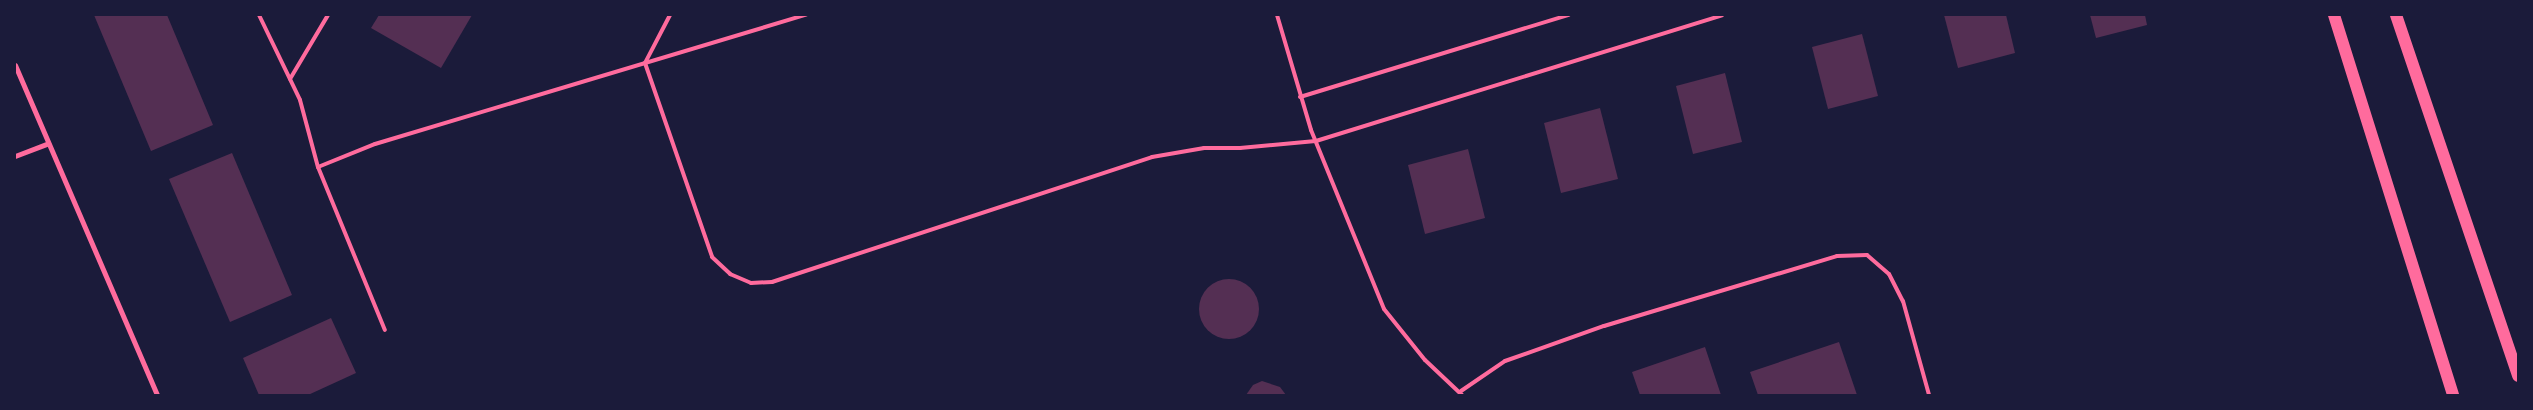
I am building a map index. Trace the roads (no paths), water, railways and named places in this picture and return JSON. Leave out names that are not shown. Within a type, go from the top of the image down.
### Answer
[{"type":"main road","points":[[2334,15],[2453,395]]},
{"type":"main road","points":[[2396,15],[2518,376]]},
{"type":"street","points":[[15,65],[47,144],[157,395]]},
{"type":"street","points":[[15,156],[47,144]]},
{"type":"lane","points":[[258,15],[300,100],[318,168],[385,330]]},
{"type":"lane","points":[[290,79],[328,15]]},
{"type":"lane","points":[[670,15],[645,63],[712,257],[730,274],[751,283],[772,282],[1152,157],[1204,148],[1240,148],[1316,141],[1722,15]]},
{"type":"lane","points":[[318,168],[374,144],[806,15]]},
{"type":"lane","points":[[1277,15],[1300,97],[1316,141],[1384,309],[1425,360],[1461,393],[1506,362],[1604,326],[1838,256],[1867,256],[1889,274],[1903,301],[1929,395]]},
{"type":"lane","points":[[1300,97],[1569,15]]}]
